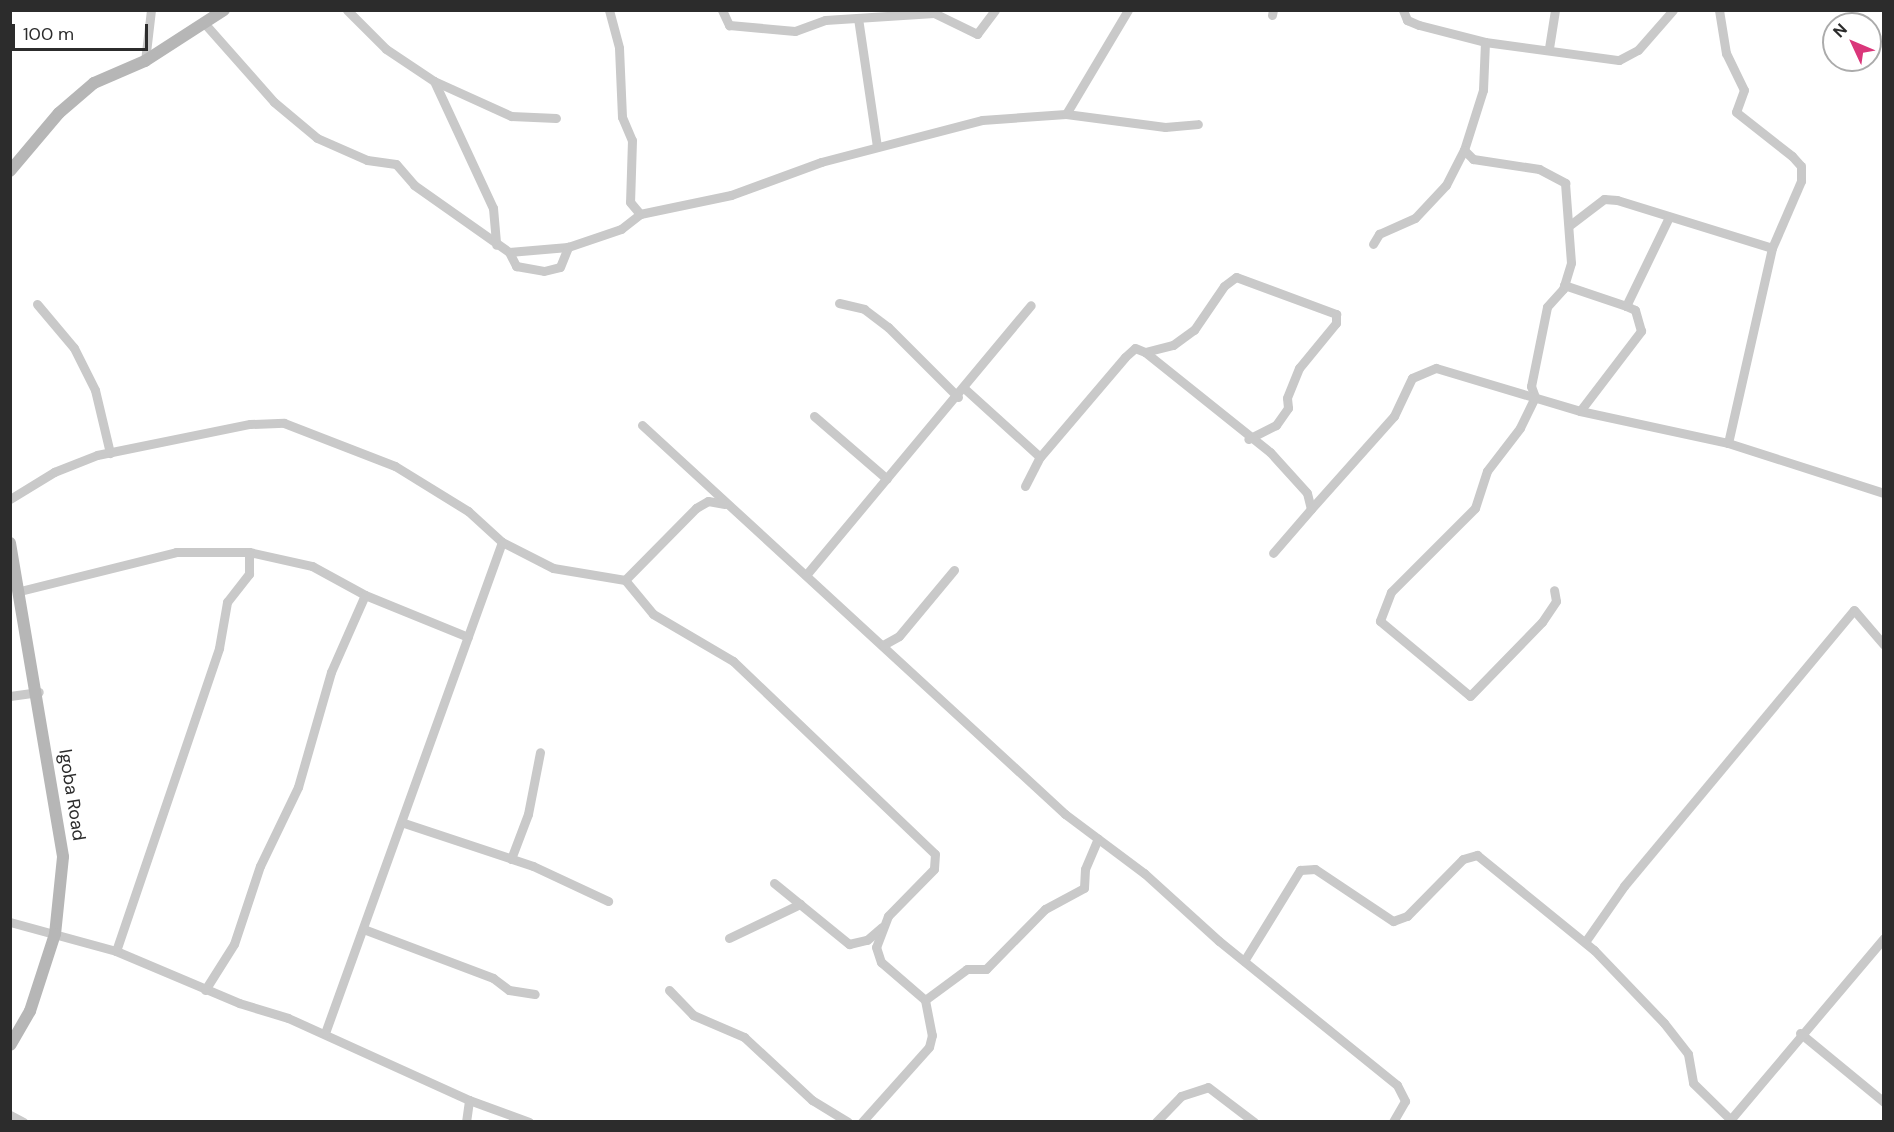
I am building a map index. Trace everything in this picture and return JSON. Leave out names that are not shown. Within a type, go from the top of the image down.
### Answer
[{"type":"street","points":[[145,61],[151,10]]},
{"type":"street","points":[[10,171],[58,113],[94,83],[145,61],[224,10]]},
{"type":"street","points":[[347,10],[386,49],[434,81],[511,116],[556,117]]},
{"type":"street","points":[[609,10],[620,48],[622,117],[632,140],[630,202],[626,224]]},
{"type":"street","points":[[723,10],[729,24],[748,29],[795,31],[825,20],[887,13],[944,14],[977,34],[995,10]]},
{"type":"street","points":[[1066,114],[1128,10]]},
{"type":"street","points":[[1403,10],[1407,20],[1419,25],[1485,42],[1626,58],[1673,10]]},
{"type":"street","points":[[1549,48],[1555,10]]},
{"type":"street","points":[[1719,10],[1726,53],[1744,90],[1736,112],[1801,166],[1792,211],[1772,248],[1728,443]]},
{"type":"street","points":[[858,18],[877,146]]},
{"type":"street","points":[[205,24],[274,102],[317,138],[367,160],[396,164],[414,185],[509,252],[568,247],[626,224],[640,214],[731,195],[877,146],[1010,115],[1066,114],[1165,127],[1198,124]]},
{"type":"street","points":[[1373,244],[1379,234],[1415,218],[1446,185],[1464,150],[1483,90],[1485,42]]},
{"type":"street","points":[[434,81],[493,208],[496,245]]},
{"type":"street","points":[[1464,150],[1473,159],[1557,175],[1569,192],[1571,263],[1564,285],[1547,307],[1531,386],[1535,397],[1520,428],[1487,471],[1475,508],[1391,592],[1380,621],[1470,696],[1542,621],[1556,601],[1554,590]]},
{"type":"street","points":[[1570,225],[1604,199],[1638,204],[1670,217],[1772,248]]},
{"type":"street","points":[[630,202],[640,214]]},
{"type":"street","points":[[1626,306],[1670,217]]},
{"type":"street","points":[[509,252],[516,266],[544,271],[560,267],[568,247]]},
{"type":"street","points":[[1145,352],[1173,345],[1194,330],[1224,286],[1236,277],[1336,314],[1336,323],[1299,368],[1288,408],[1276,425],[1248,439]]},
{"type":"street","points":[[1564,285],[1635,310],[1641,331],[1580,411]]},
{"type":"street","points":[[838,303],[864,309],[888,327],[958,397]]},
{"type":"street","points":[[37,304],[74,348],[94,390],[110,453]]},
{"type":"street","points":[[806,574],[965,389],[1031,306]]},
{"type":"street","points":[[1025,486],[1040,457],[1135,348],[1145,352],[1288,471],[1307,493],[1311,509]]},
{"type":"street","points":[[1273,554],[1394,416],[1416,374],[1436,368],[1580,411],[1728,443],[1884,493]]},
{"type":"street","points":[[965,389],[1040,457]]},
{"type":"street","points":[[814,416],[887,479]]},
{"type":"street","points":[[10,499],[54,472],[110,453],[249,424],[284,423],[395,466],[468,511],[502,542],[553,568],[625,580],[653,614],[733,661],[935,854],[934,869],[882,927],[867,940],[849,944],[774,883]]},
{"type":"street","points":[[642,425],[725,504],[806,574],[1098,839],[1244,962],[1403,1090],[1405,1101],[1394,1122]]},
{"type":"street","points":[[625,580],[696,508],[708,501],[725,504]]},
{"type":"street","points":[[325,1033],[366,930],[502,542]]},
{"type":"street","name":"Igoba Road","points":[[10,543],[39,692],[63,857],[55,934],[30,1011],[10,1045]]},
{"type":"street","points":[[20,591],[176,552],[249,552],[312,566],[365,595],[468,637]]},
{"type":"street","points":[[116,951],[219,648],[228,602],[249,574],[249,552]]},
{"type":"street","points":[[883,645],[899,636],[954,570]]},
{"type":"street","points":[[205,990],[234,944],[260,866],[298,787],[331,672],[365,595]]},
{"type":"street","points":[[1585,942],[1624,886],[1854,610],[1884,645]]},
{"type":"street","points":[[10,696],[39,692]]},
{"type":"street","points":[[511,859],[528,814],[540,752]]},
{"type":"street","points":[[404,823],[511,859],[608,902]]},
{"type":"street","points":[[925,1000],[967,969],[986,969],[1045,909],[1084,888],[1085,869],[1098,839]]},
{"type":"street","points":[[1244,962],[1300,870],[1315,869],[1382,917],[1400,920],[1472,855],[1585,942],[1681,1040],[1694,1083],[1732,1120],[1800,1033],[1884,938]]},
{"type":"street","points":[[729,938],[800,904]]},
{"type":"street","points":[[10,922],[116,951],[205,990],[325,1033],[469,1101],[529,1122]]},
{"type":"street","points":[[862,1122],[929,1047],[932,1035],[925,1000],[881,962],[876,947],[882,927]]},
{"type":"street","points":[[366,930],[493,978],[509,990],[535,994]]},
{"type":"street","points":[[669,990],[693,1015],[744,1037],[812,1100],[848,1122]]},
{"type":"street","points":[[1800,1033],[1884,1102]]},
{"type":"street","points":[[1156,1122],[1181,1096],[1208,1087],[1254,1122]]},
{"type":"street","points":[[466,1122],[469,1101]]},
{"type":"street","points":[[10,1115],[23,1122]]}]
